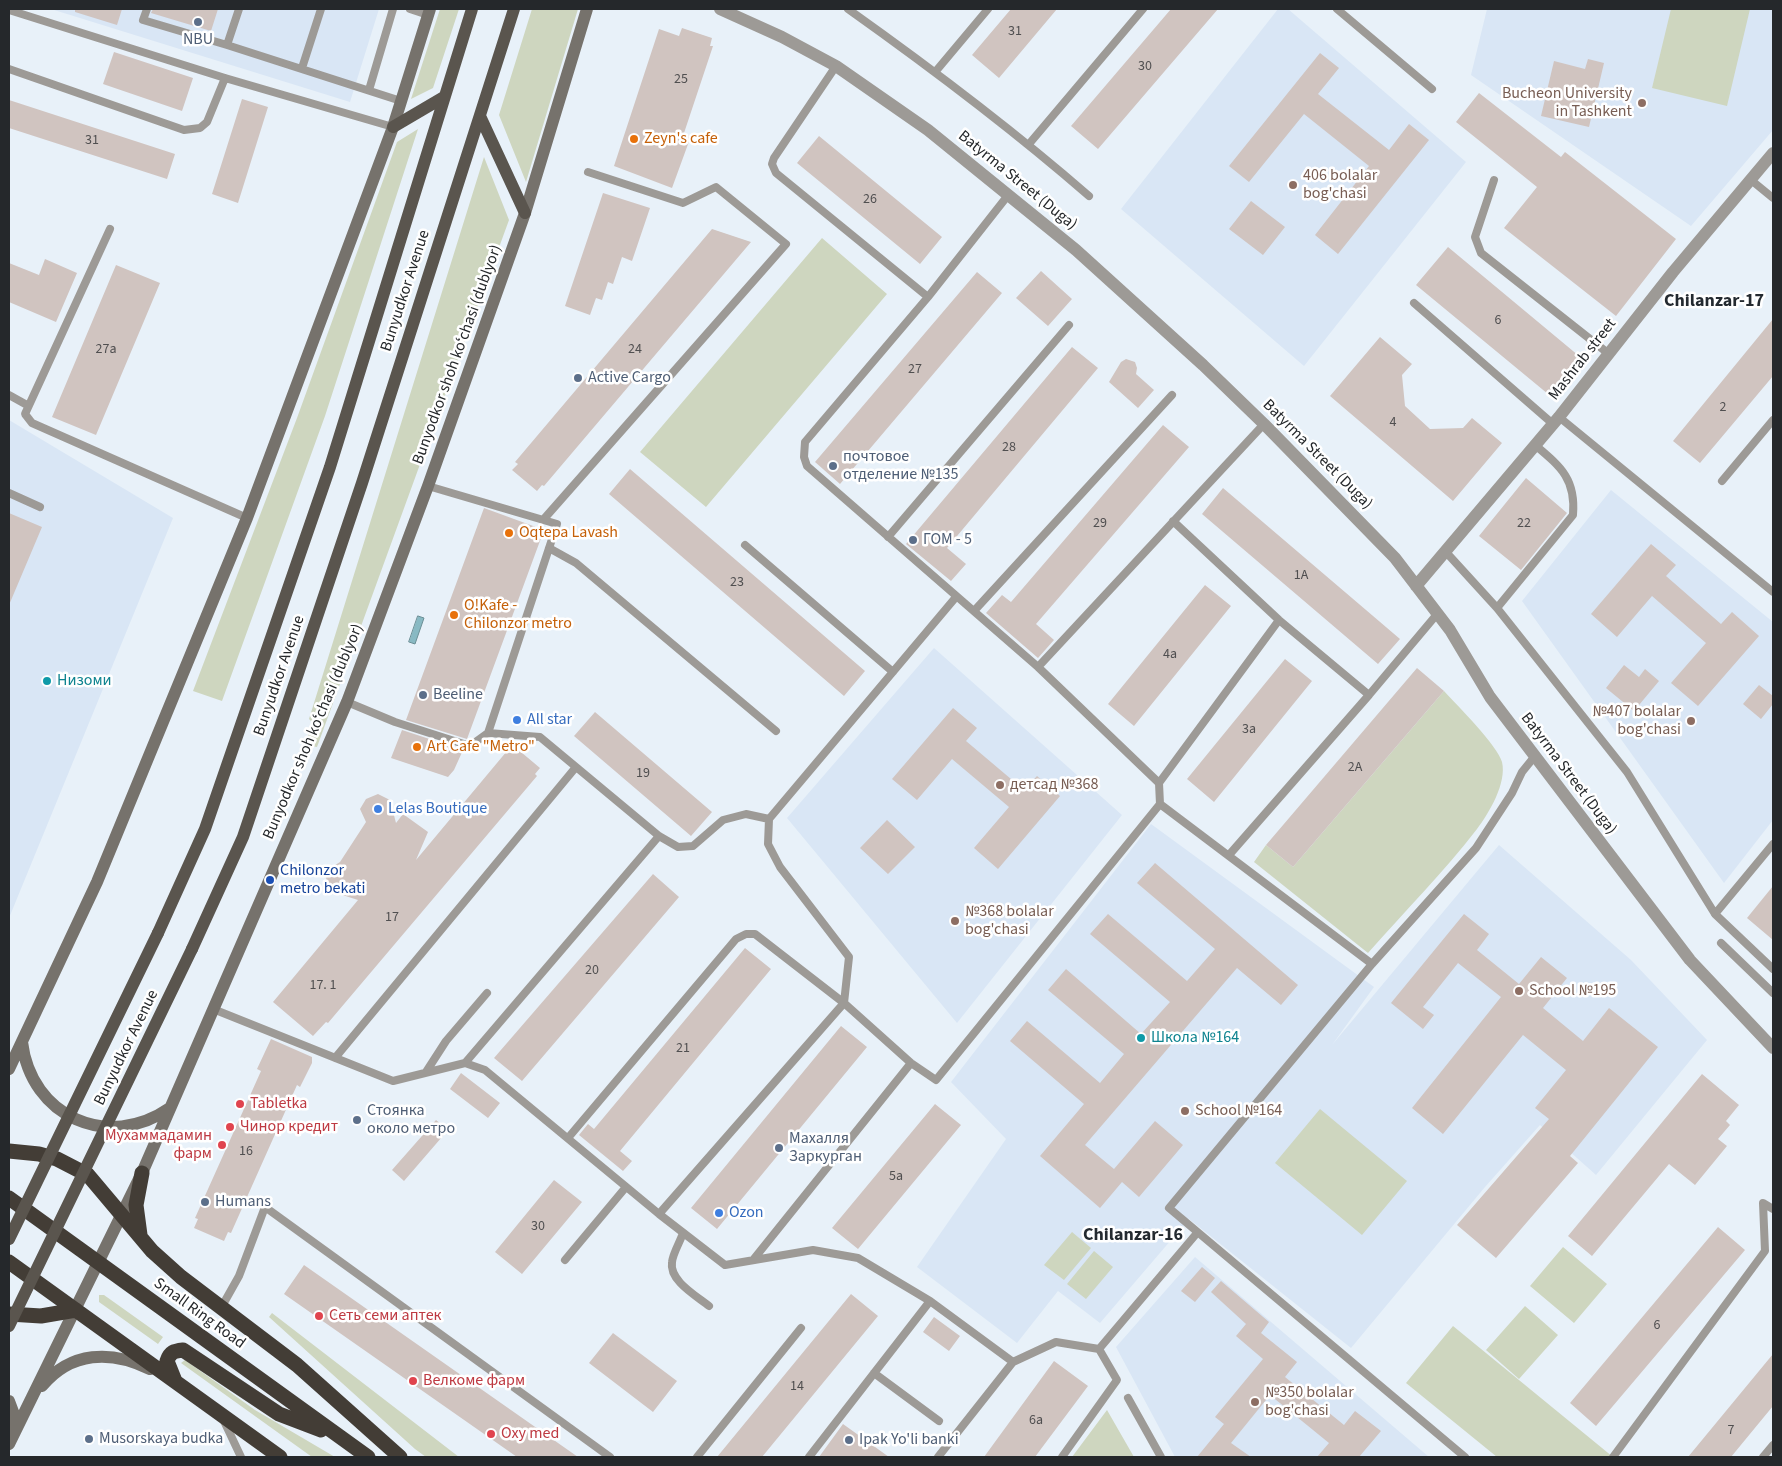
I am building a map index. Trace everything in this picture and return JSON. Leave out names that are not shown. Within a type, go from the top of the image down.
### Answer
[{"type":"highway","points":[[9,1151],[39,1154],[73,1166],[88,1175],[152,1251],[221,1308],[297,1365],[400,1457]]},
{"type":"highway","points":[[140,1236],[136,1205],[142,1173]]},
{"type":"highway","name":"Small Ring Road","points":[[9,1198],[368,1457]]},
{"type":"highway","points":[[9,1262],[280,1457]]},
{"type":"highway","points":[[9,1314],[41,1316],[76,1310]]},
{"type":"highway","points":[[177,1384],[171,1374],[167,1361],[175,1350],[183,1350],[279,1414],[344,1439]]},
{"type":"main road","name":"Bunyudkor Avenue","points":[[9,1239],[158,933],[204,829],[320,495],[472,9]]},
{"type":"main road","name":"Bunyudkor Avenue","points":[[9,1326],[192,949],[243,837],[365,474],[514,9]]},
{"type":"main road","points":[[393,126],[444,97]]},
{"type":"main road","points":[[480,116],[525,213]]},
{"type":"street","name":"Bunyodkor shoh koʻchasi (dublyor)","points":[[9,1444],[142,1173],[347,702],[428,486],[525,213],[587,9]]},
{"type":"street","name":"Batyrma Street (Duga)","points":[[720,9],[782,37],[836,66],[928,130],[1009,194],[1140,307],[1264,424],[1373,534],[1416,586],[1438,613],[1490,697],[1690,960],[1773,1048]]},
{"type":"street","points":[[9,1069],[97,882],[247,518],[393,126],[429,12]]},
{"type":"street","name":"Mashrab street","points":[[1416,586],[1556,420],[1673,272],[1773,153]]},
{"type":"street","points":[[9,1059],[22,1042]]},
{"type":"street","points":[[22,1042],[26,1065],[38,1086],[55,1106],[76,1120],[100,1127],[122,1128],[147,1122],[170,1108]]},
{"type":"street","points":[[24,1413],[53,1375],[68,1364],[84,1358],[106,1357],[127,1360],[147,1367],[177,1384]]},
{"type":"street","points":[[9,1401],[15,1417],[16,1429]]},
{"type":"lane","points":[[147,9],[143,20],[302,68],[401,101]]},
{"type":"lane","points":[[227,45],[239,9]]},
{"type":"lane","points":[[302,68],[321,9]]},
{"type":"lane","points":[[369,90],[393,9]]},
{"type":"lane","points":[[410,9],[429,12]]},
{"type":"lane","points":[[848,9],[936,71],[1030,144],[1089,196]]},
{"type":"lane","points":[[936,71],[988,9]]},
{"type":"lane","points":[[1030,144],[1143,9]]},
{"type":"lane","points":[[1337,9],[1432,89]]},
{"type":"lane","points":[[9,10],[225,78],[393,126]]},
{"type":"lane","points":[[836,66],[774,158],[772,164],[776,173],[928,297]]},
{"type":"lane","points":[[9,69],[184,130],[200,128],[207,122],[225,78]]},
{"type":"lane","points":[[543,520],[786,244],[716,187],[683,203],[588,172]]},
{"type":"lane","points":[[1494,180],[1474,237],[1481,253],[1609,354]]},
{"type":"lane","points":[[1751,180],[1773,198]]},
{"type":"lane","points":[[1009,194],[928,297],[805,442],[804,450],[807,466],[1038,667],[1159,783]]},
{"type":"lane","points":[[110,229],[27,405],[25,414],[32,423],[247,518]]},
{"type":"lane","points":[[1414,303],[1556,420],[1773,592]]},
{"type":"lane","points":[[888,537],[1069,325]]},
{"type":"lane","points":[[9,395],[27,405]]},
{"type":"lane","points":[[974,611],[1172,395]]},
{"type":"lane","points":[[1722,481],[1773,420]]},
{"type":"lane","points":[[1038,667],[1264,424]]},
{"type":"lane","points":[[1497,608],[1573,515],[1574,498],[1570,482],[1557,464],[1534,445]]},
{"type":"lane","points":[[347,702],[395,722],[470,746],[488,733],[557,524],[428,486]]},
{"type":"lane","points":[[9,493],[40,507]]},
{"type":"lane","points":[[1173,521],[1279,620],[1369,695]]},
{"type":"lane","points":[[745,545],[893,672]]},
{"type":"lane","points":[[549,548],[576,563],[776,731]]},
{"type":"lane","points":[[1445,551],[1497,608],[1627,772],[1716,914],[1773,970]]},
{"type":"lane","points":[[659,1214],[844,1004],[849,957],[780,868],[768,844],[769,819],[956,597]]},
{"type":"lane","points":[[1230,855],[1438,613]]},
{"type":"lane","points":[[568,1138],[736,939],[746,934],[755,934],[844,1004],[911,1063],[936,1080],[1160,804],[1159,783],[1279,620]]},
{"type":"lane","points":[[488,733],[540,737],[659,836],[678,847],[693,846],[723,820],[746,814],[769,819]]},
{"type":"lane","points":[[1465,1457],[1169,1208],[1372,964],[1476,848],[1512,793],[1522,772],[1535,756]]},
{"type":"lane","points":[[336,1058],[576,767]]},
{"type":"lane","points":[[1160,804],[1372,964]]},
{"type":"lane","points":[[464,1063],[659,836]]},
{"type":"lane","points":[[1716,914],[1773,844]]},
{"type":"lane","points":[[1721,943],[1773,993]]},
{"type":"lane","points":[[426,1072],[446,1041],[487,993]]},
{"type":"lane","points":[[213,1009],[393,1081],[464,1063],[485,1070],[659,1214],[725,1265],[813,1250],[858,1258],[930,1301],[1014,1362]]},
{"type":"lane","points":[[753,1260],[911,1063]]},
{"type":"lane","points":[[565,1260],[626,1187]]},
{"type":"lane","points":[[1613,1457],[1766,1250],[1763,1203],[1773,1209]]},
{"type":"lane","points":[[221,1308],[239,1276],[265,1207],[610,1457]]},
{"type":"lane","points":[[683,1233],[672,1262],[672,1272],[679,1281],[709,1306]]},
{"type":"lane","points":[[1099,1349],[1197,1233]]},
{"type":"lane","points":[[1766,1250],[1773,1257]]},
{"type":"lane","points":[[809,1457],[930,1301]]},
{"type":"lane","points":[[697,1457],[801,1328]]},
{"type":"lane","points":[[938,1457],[1014,1362],[1056,1342],[1099,1349]]},
{"type":"lane","points":[[1062,1457],[1117,1380],[1099,1349]]},
{"type":"lane","points":[[874,1373],[939,1421]]},
{"type":"lane","points":[[1128,1398],[1161,1457]]},
{"type":"lane","points":[[221,1415],[242,1457]]},
{"type":"lane","points":[[1763,1457],[1773,1445]]},
{"type":"shaded area","points":[[51,9],[379,9],[350,102]]},
{"type":"shaded area","name":"406 bolalar bog'chasi","points":[[1278,9],[1288,9],[1466,162],[1304,366],[1121,209]]},
{"type":"shaded area","name":"Bucheon University in Tashkent","points":[[1487,9],[1773,9],[1773,130],[1691,226],[1471,75]]},
{"type":"shaded area","points":[[9,420],[173,518],[9,918]]},
{"type":"shaded area","name":"№407 bolalar bog'chasi","points":[[1611,490],[1773,622],[1773,820],[1724,883],[1522,601]]},
{"type":"shaded area","name":"№368 bolalar bog'chasi","points":[[934,648],[1122,815],[957,1023],[787,818]]},
{"type":"shaded area","name":"School №164","points":[[1151,824],[1374,987],[1332,1045],[1499,845],[1631,960],[1707,1040],[1596,1175],[1540,1125],[1485,1187],[1351,1348],[1189,1219],[1100,1323],[1058,1291],[1017,1343],[917,1267],[1006,1139],[951,1082]]},
{"type":"shaded area","name":"№350 bolalar bog'chasi","points":[[1195,1257],[1429,1457],[1175,1457],[1116,1347]]},
{"type":"green space","points":[[440,9],[459,9],[433,88],[411,99]]},
{"type":"green space","points":[[532,9],[578,9],[526,182],[499,115]]},
{"type":"green space","points":[[1671,9],[1750,9],[1727,106],[1652,88]]},
{"type":"green space","points":[[418,129],[325,416],[222,701],[193,691],[297,418],[397,142]]},
{"type":"green space","points":[[484,157],[509,220],[317,747],[305,745],[312,722],[309,719]]},
{"type":"green space","points":[[822,238],[887,294],[706,507],[640,452]]},
{"type":"green space","points":[[1444,691],[1499,755],[1503,770],[1502,779],[1487,815],[1477,829],[1438,876],[1368,953],[1254,862],[1266,845],[1293,867]]},
{"type":"green space","points":[[1320,1109],[1407,1181],[1362,1235],[1275,1163]]},
{"type":"green space","points":[[1072,1232],[1091,1248],[1064,1280],[1044,1265]]},
{"type":"green space","points":[[1563,1247],[1607,1284],[1574,1323],[1530,1286]]},
{"type":"green space","points":[[1094,1251],[1113,1267],[1086,1299],[1067,1284]]},
{"type":"green space","points":[[99,1295],[104,1295],[163,1337],[158,1344],[99,1302]]},
{"type":"green space","points":[[1525,1306],[1558,1335],[1519,1379],[1486,1350]]},
{"type":"green space","points":[[272,1313],[459,1457],[426,1457],[415,1449],[269,1317]]},
{"type":"green space","points":[[1453,1326],[1613,1457],[1497,1457],[1406,1383]]},
{"type":"green space","points":[[185,1360],[255,1410],[335,1457],[312,1457],[181,1363]]},
{"type":"green space","points":[[1107,1410],[1134,1457],[1072,1457]]},
{"type":"water","points":[[418,616],[424,618],[415,644],[409,642]]},
{"type":"building","points":[[75,9],[122,9],[117,25],[75,12]]},
{"type":"building","name":"NBU","points":[[153,9],[218,9],[211,31],[151,13]]},
{"type":"building","points":[[1011,9],[1057,9],[999,78],[972,55]]},
{"type":"building","points":[[1171,9],[1218,9],[1098,149],[1071,126]]},
{"type":"building","points":[[682,28],[712,38],[710,46],[713,46],[684,133],[691,136],[672,188],[614,166],[659,29],[679,36]]},
{"type":"building","points":[[114,52],[193,78],[182,111],[103,84]]},
{"type":"building","points":[[1320,53],[1339,68],[1318,94],[1389,150],[1409,124],[1429,140],[1338,254],[1315,235],[1369,166],[1304,114],[1249,182],[1229,166]]},
{"type":"building","points":[[1588,59],[1604,63],[1589,127],[1541,116],[1554,61],[1585,69]]},
{"type":"building","points":[[1479,93],[1561,157],[1565,152],[1676,239],[1616,316],[1504,228],[1537,187],[1456,122]]},
{"type":"building","points":[[242,99],[268,107],[238,203],[212,194]]},
{"type":"building","points":[[9,100],[175,154],[167,179],[9,128]]},
{"type":"building","points":[[819,136],[942,237],[920,264],[797,163]]},
{"type":"building","points":[[603,193],[650,208],[632,261],[622,257],[613,284],[608,282],[602,300],[596,298],[590,315],[565,306]]},
{"type":"building","points":[[1251,201],[1285,227],[1263,255],[1229,229]]},
{"type":"building","points":[[712,229],[751,242],[544,486],[542,485],[537,491],[512,470],[518,464],[515,462]]},
{"type":"building","points":[[1448,247],[1579,356],[1548,394],[1416,285]]},
{"type":"building","points":[[45,259],[77,273],[56,322],[9,302],[9,263],[39,275]]},
{"type":"building","points":[[116,265],[160,283],[96,435],[52,417]]},
{"type":"building","points":[[1041,271],[1072,299],[1048,326],[1016,298]]},
{"type":"building","points":[[977,272],[1002,293],[840,484],[815,462]]},
{"type":"building","points":[[1773,319],[1773,376],[1700,463],[1673,441]]},
{"type":"building","points":[[1380,337],[1412,364],[1402,375],[1405,406],[1430,429],[1463,428],[1472,418],[1502,443],[1453,501],[1330,396]]},
{"type":"building","points":[[1072,347],[1098,368],[947,548],[966,564],[951,581],[906,544]]},
{"type":"building","points":[[1126,359],[1135,362],[1136,374],[1154,390],[1138,408],[1109,382],[1121,362]]},
{"type":"building","points":[[1163,425],[1189,447],[1036,624],[1054,640],[1038,658],[986,613],[1002,595],[1011,602]]},
{"type":"building","points":[[630,469],[865,671],[844,696],[609,494]]},
{"type":"building","points":[[1526,478],[1567,513],[1521,570],[1479,536]]},
{"type":"building","points":[[1223,488],[1400,639],[1378,664],[1202,514]]},
{"type":"building","points":[[484,508],[544,530],[467,739],[406,720]]},
{"type":"building","points":[[9,513],[42,527],[9,605]]},
{"type":"building","points":[[1651,544],[1676,565],[1666,576],[1721,624],[1732,612],[1759,636],[1698,706],[1671,683],[1706,643],[1652,596],[1617,637],[1591,614]]},
{"type":"building","points":[[1205,585],[1231,606],[1134,726],[1108,704]]},
{"type":"building","points":[[1285,659],[1312,681],[1214,802],[1187,779]]},
{"type":"building","points":[[1624,665],[1639,677],[1645,669],[1659,681],[1634,711],[1606,688]]},
{"type":"building","points":[[1417,668],[1444,691],[1293,867],[1266,845]]},
{"type":"building","points":[[1759,685],[1773,696],[1773,704],[1761,719],[1743,704]]},
{"type":"building","name":"детсад №368","points":[[953,708],[977,728],[966,741],[1024,790],[1037,776],[1060,796],[998,869],[974,848],[1009,807],[952,759],[917,800],[892,779]]},
{"type":"building","points":[[595,712],[712,812],[691,836],[574,736]]},
{"type":"building","points":[[402,730],[463,750],[454,770],[448,777],[391,758]]},
{"type":"building","points":[[515,747],[540,768],[535,774],[537,776],[328,1023],[326,1022],[313,1036],[273,1002],[358,900],[330,891],[327,886],[326,876],[332,867],[340,862],[366,822],[360,809],[366,799],[378,794],[390,800],[396,823],[403,814],[428,832],[416,860],[507,751],[510,753]]},
{"type":"building","points":[[887,820],[915,847],[888,874],[860,848]]},
{"type":"building","name":"Школа №164","points":[[1155,863],[1298,985],[1281,1005],[1237,968],[1085,1145],[1114,1169],[1155,1121],[1183,1145],[1139,1197],[1122,1182],[1100,1208],[1040,1156],[1084,1104],[1010,1041],[1027,1021],[1100,1083],[1124,1054],[1048,990],[1066,969],[1141,1034],[1170,1002],[1090,934],[1108,914],[1187,981],[1215,949],[1137,883]]},
{"type":"building","points":[[653,874],[679,897],[522,1081],[494,1058]]},
{"type":"building","points":[[1773,886],[1773,940],[1747,918]]},
{"type":"building","points":[[1464,914],[1489,934],[1477,950],[1519,984],[1541,957],[1567,978],[1543,1008],[1583,1041],[1609,1008],[1658,1047],[1570,1156],[1578,1163],[1496,1258],[1457,1225],[1549,1119],[1535,1108],[1566,1070],[1523,1035],[1443,1134],[1412,1108],[1501,997],[1458,963],[1423,1007],[1434,1015],[1423,1029],[1391,1003]]},
{"type":"building","points":[[745,948],[771,969],[620,1151],[632,1161],[623,1171],[579,1135],[588,1124],[594,1129]]},
{"type":"building","points":[[841,1026],[867,1047],[717,1229],[691,1208]]},
{"type":"building","points":[[271,1039],[312,1057],[312,1063],[300,1087],[297,1085],[231,1233],[228,1232],[224,1241],[194,1228],[198,1219],[195,1218],[261,1071],[257,1069]]},
{"type":"building","points":[[461,1073],[500,1103],[488,1118],[450,1089]]},
{"type":"building","points":[[1702,1074],[1739,1105],[1726,1121],[1730,1125],[1718,1139],[1727,1146],[1695,1185],[1669,1164],[1592,1256],[1568,1236]]},
{"type":"building","points":[[935,1104],[961,1125],[858,1249],[832,1228]]},
{"type":"building","points":[[436,1120],[448,1130],[404,1181],[392,1170]]},
{"type":"building","points":[[554,1180],[582,1202],[522,1274],[495,1252]]},
{"type":"building","points":[[1718,1227],[1745,1250],[1596,1426],[1570,1403]]},
{"type":"building","points":[[304,1265],[578,1457],[517,1457],[284,1294]]},
{"type":"building","points":[[1202,1267],[1215,1278],[1195,1302],[1181,1291]]},
{"type":"building","points":[[1221,1281],[1269,1322],[1261,1333],[1297,1362],[1285,1377],[1344,1425],[1355,1411],[1381,1431],[1359,1457],[1317,1457],[1329,1443],[1270,1395],[1231,1443],[1251,1457],[1197,1457],[1224,1424],[1215,1417],[1263,1359],[1236,1336],[1246,1324],[1211,1292]]},
{"type":"building","points":[[851,1294],[878,1316],[762,1457],[717,1457]]},
{"type":"building","points":[[934,1317],[960,1336],[949,1351],[923,1332]]},
{"type":"building","points":[[613,1333],[677,1381],[653,1412],[589,1363]]},
{"type":"building","points":[[1773,1354],[1773,1406],[1731,1457],[1688,1457]]},
{"type":"building","points":[[1054,1361],[1088,1386],[1035,1457],[984,1457]]},
{"type":"building","name":"Ipak Yo'li banki","points":[[843,1424],[889,1457],[819,1457]]},
{"type":"place","name":"NBU","points":[[198,22]]},
{"type":"place","name":"Bucheon University in Tashkent","points":[[1642,103]]},
{"type":"place","name":"Zeyn's cafe","points":[[634,139]]},
{"type":"place","name":"406 bolalar bog'chasi","points":[[1293,185]]},
{"type":"place","name":"Active Cargo","points":[[578,378]]},
{"type":"place","name":"почтовое отделение №135","points":[[833,466]]},
{"type":"place","name":"Oqtepa Lavash","points":[[509,533]]},
{"type":"place","name":"ГОМ - 5","points":[[913,540]]},
{"type":"place","name":"O!Kafe - Chilonzor metro","points":[[454,615]]},
{"type":"place","name":"Низоми","points":[[47,681]]},
{"type":"place","name":"Beeline","points":[[423,695]]},
{"type":"place","name":"All star","points":[[517,720]]},
{"type":"place","name":"№407 bolalar bog'chasi","points":[[1691,721]]},
{"type":"place","name":"Art Cafe \"Metro\"","points":[[417,747]]},
{"type":"place","name":"детсад №368","points":[[1000,785]]},
{"type":"place","name":"Lelas Boutique","points":[[378,809]]},
{"type":"place","name":"Chilonzor metro bekati","points":[[270,880]]},
{"type":"place","name":"№368 bolalar bog'chasi","points":[[955,921]]},
{"type":"place","name":"School №195","points":[[1519,991]]},
{"type":"place","name":"Школа №164","points":[[1141,1038]]},
{"type":"place","name":"Tabletka","points":[[240,1104]]},
{"type":"place","name":"School №164","points":[[1185,1111]]},
{"type":"place","name":"Стоянка около метро","points":[[357,1120]]},
{"type":"place","name":"Чинор кредит","points":[[230,1127]]},
{"type":"place","name":"Мухаммадамин фарм","points":[[222,1145]]},
{"type":"place","name":"Махалля Заркурган","points":[[779,1148]]},
{"type":"place","name":"Humans","points":[[205,1202]]},
{"type":"place","name":"Ozon","points":[[719,1213]]},
{"type":"place","name":"Сеть семи аптек","points":[[319,1316]]},
{"type":"place","name":"Велкоме фарм","points":[[413,1381]]},
{"type":"place","name":"№350 bolalar bog'chasi","points":[[1255,1402]]},
{"type":"place","name":"Oxy med","points":[[491,1434]]},
{"type":"place","name":"Musorskaya budka","points":[[89,1439]]},
{"type":"place","name":"Ipak Yo'li banki","points":[[849,1440]]},
{"type":"district","name":"Chilanzar-17","points":[[1714,302]]},
{"type":"district","name":"Chilanzar-16","points":[[1133,1236]]}]
